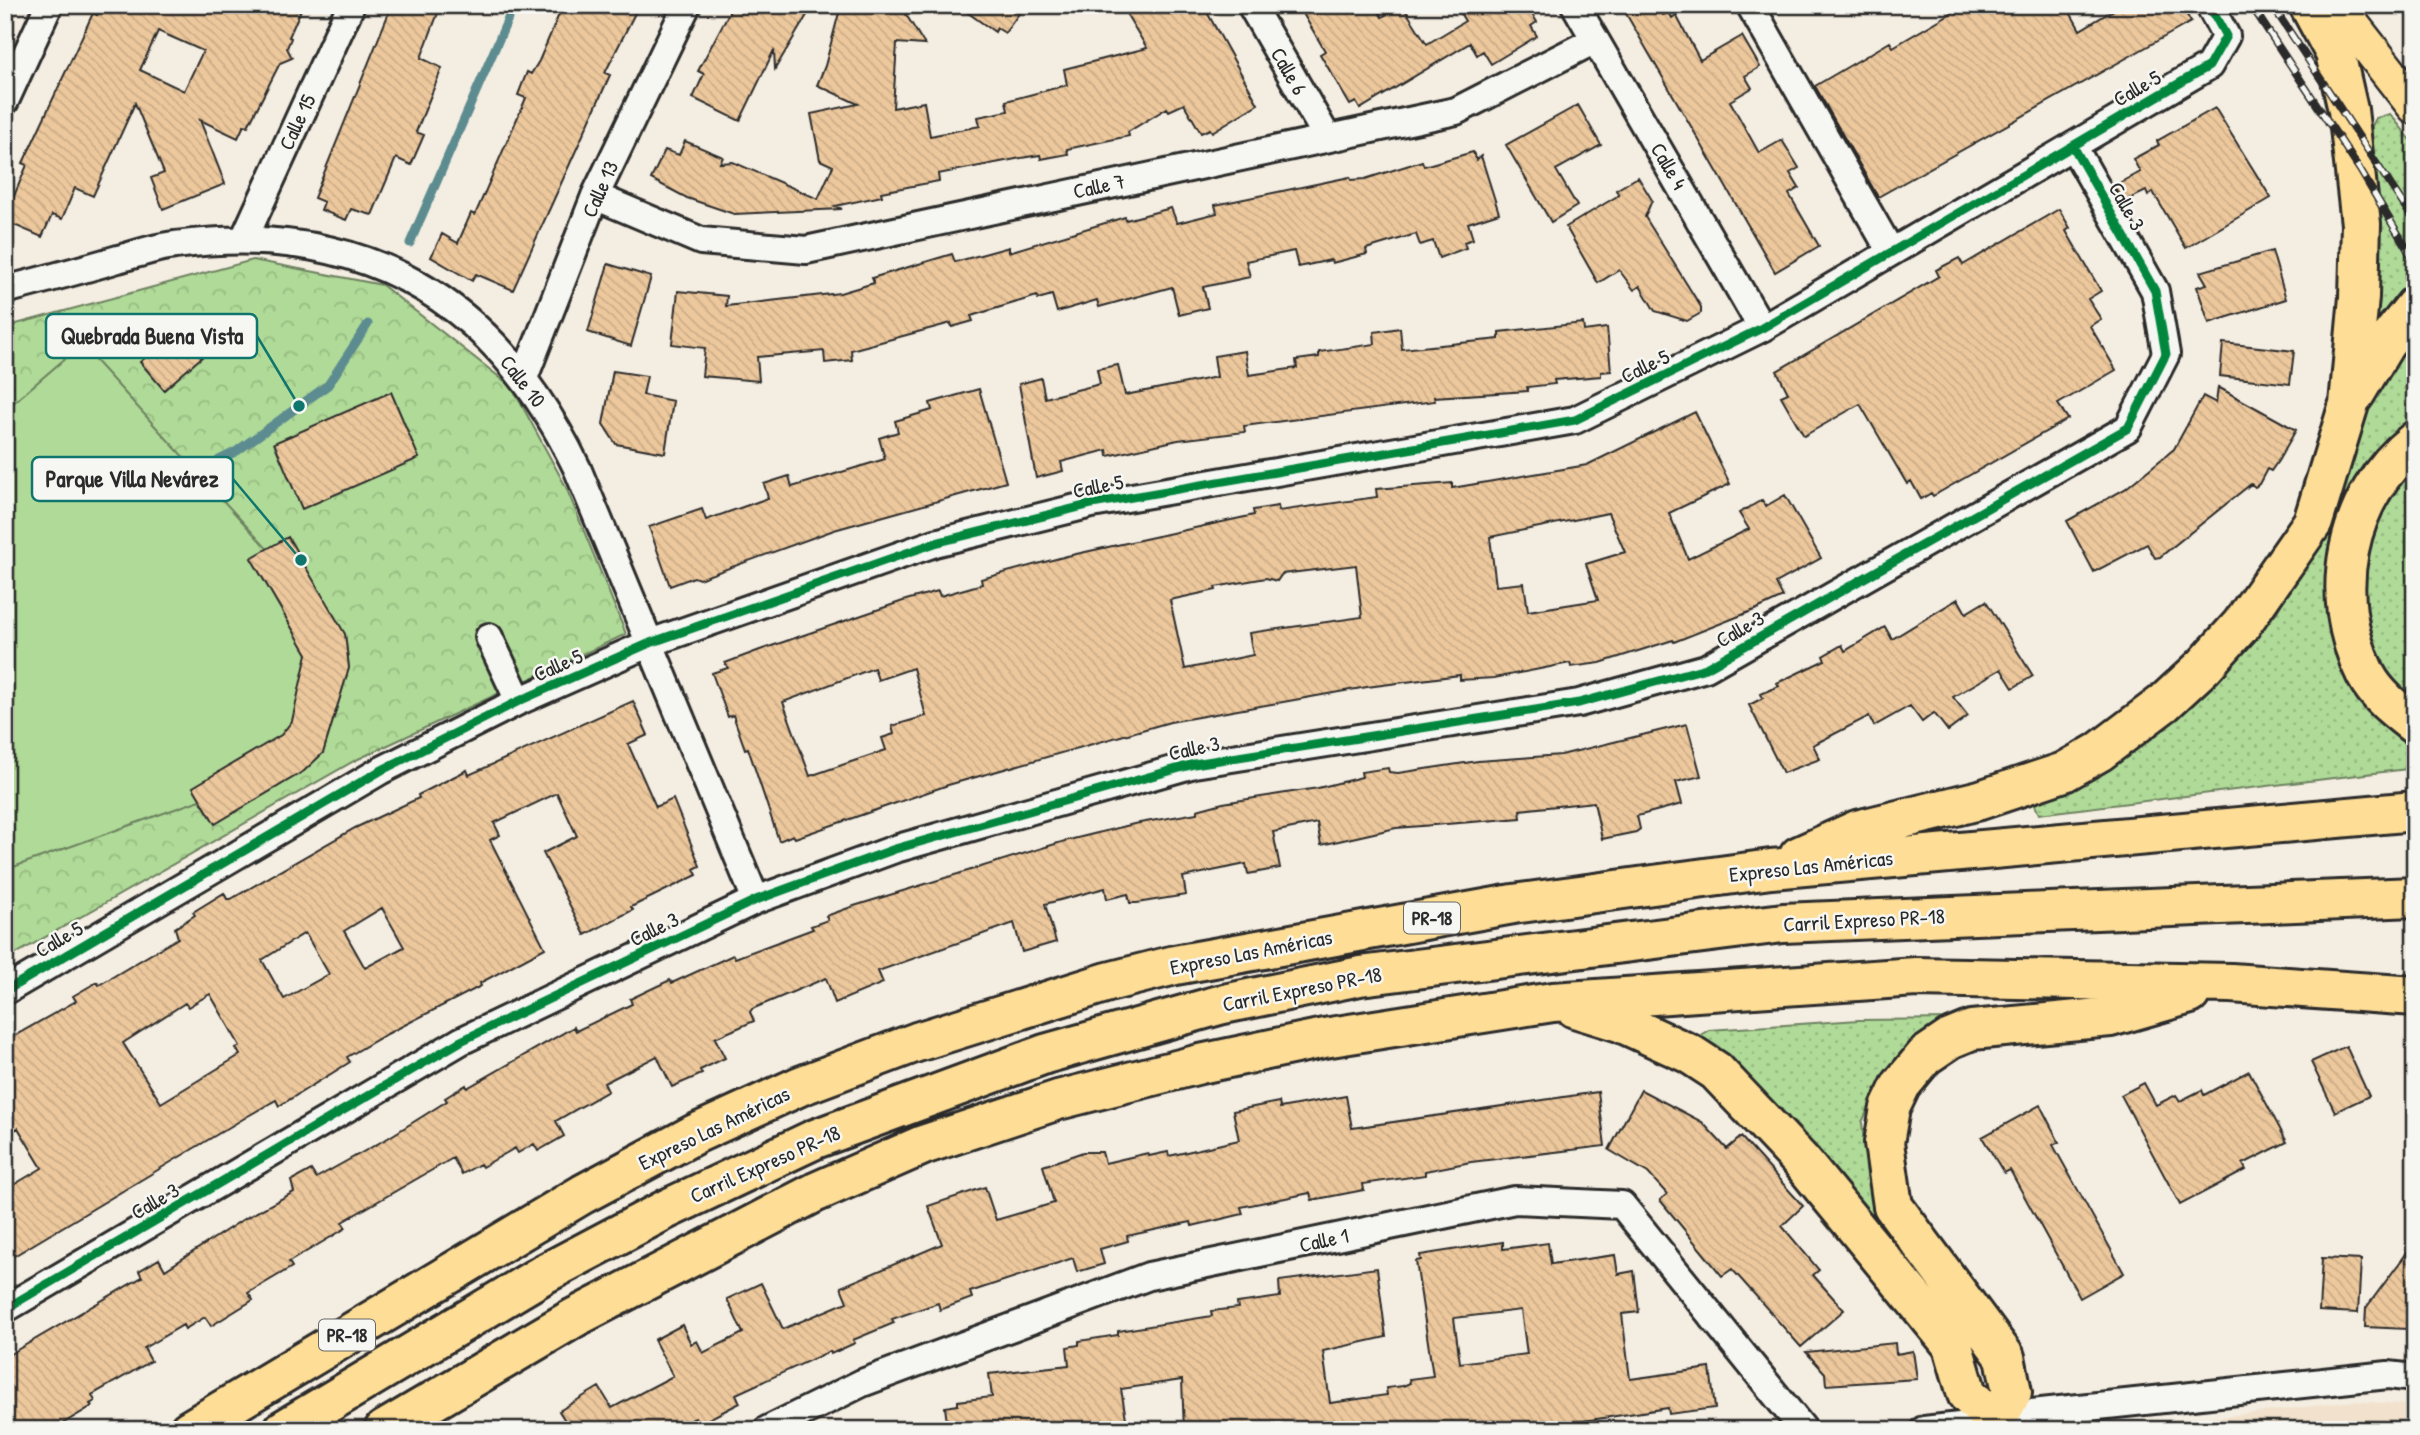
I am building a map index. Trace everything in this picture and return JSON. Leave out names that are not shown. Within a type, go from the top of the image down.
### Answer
[{"type":"highway","points":[[1771,869],[1857,830],[1980,800],[2064,772],[2099,751],[2164,703],[2204,666],[2241,625],[2313,522],[2349,404],[2359,297],[2361,224],[2348,110],[2335,53],[2309,5]]},
{"type":"highway","points":[[2349,404],[2385,344],[2415,306]]},
{"type":"highway","points":[[2415,441],[2396,455],[2375,483],[2356,519],[2346,565],[2345,604],[2353,640],[2367,677],[2389,705],[2415,725]]},
{"type":"highway","name":"Expreso Las Américas","points":[[190,1430],[583,1194],[695,1134],[800,1086],[916,1042],[1108,982],[1175,965],[1513,904],[1771,869],[2415,811]]},
{"type":"highway","name":"Carril Expreso PR-18","points":[[283,1430],[554,1269],[667,1209],[815,1139],[1045,1054],[1219,1005],[1360,976],[1783,923],[2415,897]]},
{"type":"highway","points":[[384,1430],[574,1318],[688,1256],[816,1192],[923,1145],[1058,1100],[1200,1064],[1324,1038],[1553,1002],[1916,977],[2231,983],[2415,996]]},
{"type":"highway","points":[[1553,1002],[1620,1021],[1690,1054],[1716,1071],[1802,1162],[1953,1346],[1967,1394],[1996,1426],[2012,1392],[2005,1357],[1894,1206],[1884,1143],[1890,1108],[1901,1085],[1925,1056],[1950,1039],[1972,1030],[2110,1017],[2231,983]]},
{"type":"main road","points":[[2336,5],[2415,106]]},
{"type":"street","points":[[5,101],[49,5]]},
{"type":"street","name":"Calle 15","points":[[244,239],[351,5]]},
{"type":"street","name":"Calle 13","points":[[524,378],[595,196],[687,5]]},
{"type":"street","name":"Calle 6","points":[[1251,5],[1328,137]]},
{"type":"street","name":"Calle 4","points":[[1575,5],[1762,328]]},
{"type":"street","points":[[1749,5],[1891,252]]},
{"type":"street","name":"Calle 5","points":[[5,991],[380,771],[519,701],[650,643],[935,543],[1092,504],[1575,420],[1762,328],[2209,66],[2226,36],[2209,5]]},
{"type":"street","name":"Calle 7","points":[[595,196],[701,241],[806,250],[1455,111],[1595,40]]},
{"type":"street","name":"Calle 3","points":[[5,1308],[461,1041],[756,900],[895,849],[1194,764],[1579,703],[1706,668],[2128,428],[2166,354],[2155,291],[2073,146]]},
{"type":"street","name":"Calle 10","points":[[5,290],[172,245],[244,239],[304,243],[399,272],[429,289],[480,329],[524,378],[556,424],[577,468],[756,900]]},
{"type":"street","points":[[489,636],[519,701]]},
{"type":"street","name":"Calle 1","points":[[767,1430],[862,1383],[1149,1276],[1515,1200],[1622,1205],[1804,1430]]},
{"type":"street","points":[[1924,1430],[1996,1426],[2032,1413],[2073,1408],[2388,1376],[2415,1378]]},
{"type":"shaded area","points":[[2354,1401],[2415,1405],[2415,1430],[2113,1430]]},
{"type":"green space","points":[[2390,114],[2415,145],[2415,279],[2383,321],[2375,322],[2372,126],[2376,118]]},
{"type":"green space","points":[[253,260],[382,285],[512,387],[566,487],[626,634],[354,761],[5,960],[5,327]]},
{"type":"green space","points":[[2415,327],[2415,426],[2365,467],[2336,519],[2326,573],[2331,625],[2373,714],[2415,747],[2415,768],[2039,814],[2033,801],[2138,744],[2221,677],[2277,612],[2308,553],[2360,412]]},
{"type":"green space","points":[[81,345],[345,634],[349,668],[323,753],[304,771],[215,824],[200,800],[5,870],[5,410]]},
{"type":"green space","points":[[2415,460],[2415,704],[2388,674],[2373,640],[2362,603],[2361,565],[2387,495]]},
{"type":"green space","points":[[1959,1019],[1885,1075],[1862,1122],[1867,1177],[1885,1228],[1883,1237],[1702,1040],[1702,1034],[1709,1030],[1859,1020]]},
{"type":"building","points":[[101,5],[303,5],[289,37],[291,38],[287,48],[292,58],[280,63],[248,126],[244,125],[238,138],[200,120],[225,184],[163,209],[151,178],[164,173],[135,103],[93,196],[75,188],[62,219],[52,215],[42,237],[7,222],[11,203],[27,165],[23,163],[93,13],[97,15]],"holes":[[[158,31],[203,51],[184,91],[140,70]]]},
{"type":"building","points":[[392,5],[441,5],[421,58],[442,68],[416,132],[424,135],[411,165],[396,158],[372,215],[351,209],[346,220],[321,210],[324,202],[314,198]]},
{"type":"building","points":[[563,5],[639,5],[605,73],[610,75],[513,290],[476,274],[472,281],[431,257],[442,234],[458,243],[471,213],[475,215],[526,98],[518,95],[527,72],[531,74],[539,61]]},
{"type":"building","points":[[733,5],[813,5],[775,69],[774,50],[740,121],[693,98],[704,74],[698,71]]},
{"type":"building","points":[[841,5],[900,5],[925,45],[897,43],[893,108],[924,102],[930,136],[980,126],[978,117],[1008,111],[1006,101],[1067,85],[1064,69],[1147,48],[1121,5],[1203,5],[1258,104],[1212,132],[1210,129],[1201,133],[1184,104],[1169,111],[1167,108],[1128,132],[1129,136],[1067,149],[1068,154],[1041,159],[1040,155],[938,174],[939,181],[881,192],[882,196],[835,206],[842,209],[734,214],[687,198],[651,179],[665,150],[679,155],[685,141],[723,157],[720,163],[733,162],[818,199],[833,166],[820,160],[811,114],[858,104],[817,85],[825,66]]},
{"type":"building","points":[[957,5],[1025,5],[1005,33],[997,28],[995,32]]},
{"type":"building","points":[[1298,5],[1375,5],[1382,17],[1402,5],[1427,44],[1465,21],[1455,5],[1526,5],[1537,22],[1531,26],[1537,36],[1491,64],[1483,51],[1477,55],[1470,43],[1360,109],[1356,102],[1350,105],[1320,54],[1325,51]]},
{"type":"building","points":[[1621,5],[1657,5],[1663,15],[1669,12],[1672,18],[1676,15],[1700,60],[1742,36],[1760,67],[1745,76],[1752,88],[1730,101],[1759,153],[1782,140],[1799,168],[1790,173],[1799,188],[1789,194],[1819,246],[1775,272]]},
{"type":"building","points":[[1965,5],[2066,5],[2080,30],[2122,5],[2181,5],[2191,22],[1878,197],[1815,86],[1890,42],[1893,47]]},
{"type":"building","points":[[1578,105],[1601,145],[1556,170],[1577,206],[1551,222],[1506,145]]},
{"type":"building","points":[[2215,108],[2271,198],[2186,248],[2153,192],[2148,196],[2146,191],[2123,202],[2114,186],[2140,172],[2133,159],[2159,145],[2157,141]]},
{"type":"building","points":[[1473,152],[1476,160],[1481,156],[1499,213],[1468,223],[1473,239],[1464,242],[1466,248],[1439,258],[1433,241],[1420,245],[1416,234],[1366,249],[1367,254],[1332,263],[1331,260],[1298,267],[1294,251],[1246,261],[1250,277],[1203,287],[1208,308],[1179,315],[1172,287],[1099,307],[1097,300],[1057,312],[1052,295],[1038,299],[1037,296],[971,316],[973,321],[952,327],[951,323],[851,350],[852,360],[825,363],[824,351],[757,357],[759,381],[702,376],[705,348],[672,344],[678,291],[727,296],[726,306],[840,293],[874,283],[872,278],[952,254],[955,262],[1009,247],[1009,252],[1125,217],[1126,220],[1171,208],[1177,223],[1217,213],[1215,205],[1350,177],[1351,180],[1365,179],[1422,161],[1424,166]]},
{"type":"building","points":[[1638,177],[1652,200],[1645,217],[1701,307],[1701,313],[1687,321],[1655,311],[1640,286],[1634,290],[1619,270],[1598,283],[1566,227],[1619,195],[1616,190]]},
{"type":"building","points":[[2059,209],[2070,228],[2066,231],[2101,291],[2088,299],[2101,319],[2090,326],[2116,370],[2058,404],[2068,419],[1933,496],[1931,493],[1921,499],[1911,481],[1907,484],[1860,404],[1804,436],[1781,396],[1788,393],[1777,371],[1939,276],[1936,270],[1959,258],[1963,265]]},
{"type":"building","points":[[2272,251],[2286,299],[2209,323],[2197,287],[2207,284],[2200,272]]},
{"type":"building","points":[[608,264],[651,277],[631,346],[588,332]]},
{"type":"building","points":[[1583,323],[1584,331],[1607,328],[1611,371],[1601,372],[1601,376],[1554,380],[1555,384],[1527,387],[1528,391],[1434,397],[1435,401],[1244,426],[1245,432],[1178,440],[1108,456],[1107,450],[1061,462],[1063,471],[1036,478],[1019,384],[1041,378],[1045,398],[1100,384],[1097,369],[1118,365],[1125,395],[1217,377],[1214,356],[1245,351],[1249,375],[1297,368],[1296,360],[1319,357],[1319,352],[1375,344],[1374,332],[1400,328],[1402,349],[1499,339],[1499,332]]},
{"type":"building","points":[[178,330],[202,357],[164,390],[140,362]]},
{"type":"building","points":[[2223,343],[2294,351],[2290,384],[2220,376]]},
{"type":"building","points":[[613,371],[647,376],[643,395],[673,401],[665,453],[616,444],[603,424]]},
{"type":"building","points":[[2218,387],[2296,430],[2278,461],[2271,471],[2267,469],[2259,484],[2255,487],[2251,484],[2160,557],[2155,558],[2147,544],[2094,572],[2067,521],[2125,489],[2174,449],[2203,396],[2216,403]]},
{"type":"building","points":[[979,389],[1006,482],[834,530],[699,579],[694,577],[670,586],[649,527],[702,509],[706,520],[768,498],[764,484],[789,476],[792,487],[885,459],[879,438],[898,432],[895,421],[932,410],[930,403]]},
{"type":"building","points":[[391,392],[419,458],[302,509],[274,443]]},
{"type":"building","points":[[1695,412],[1730,484],[1669,513],[1688,559],[1749,529],[1739,513],[1762,500],[1766,506],[1785,495],[1821,558],[1776,583],[1783,597],[1674,642],[1673,640],[1600,663],[1571,667],[1570,663],[1494,678],[1460,680],[1460,675],[1367,687],[1170,722],[948,785],[795,838],[793,835],[779,841],[748,748],[745,749],[733,715],[728,717],[712,673],[728,668],[725,663],[906,600],[938,591],[940,596],[982,584],[981,579],[1067,556],[1254,515],[1253,510],[1278,506],[1279,511],[1377,497],[1376,489],[1452,483],[1452,488],[1587,465]],"holes":[[[1608,513],[1625,552],[1586,564],[1598,600],[1528,611],[1524,583],[1496,586],[1490,537]],[[1356,565],[1362,617],[1249,633],[1253,655],[1185,669],[1170,600],[1216,590],[1215,587],[1266,578],[1277,581],[1282,574]],[[874,668],[878,680],[913,668],[926,716],[892,726],[894,734],[882,738],[886,750],[810,776],[783,702]]]},
{"type":"building","points":[[288,537],[345,634],[349,668],[323,753],[304,771],[215,824],[193,787],[281,735],[292,721],[307,654],[251,558]]},
{"type":"building","points":[[1958,599],[1966,613],[1986,601],[2033,676],[2013,688],[2001,669],[1953,697],[1968,716],[1948,731],[1934,713],[1922,722],[1910,706],[1874,726],[1869,716],[1813,745],[1820,759],[1783,773],[1749,705],[1763,698],[1761,694],[1779,686],[1777,683],[1825,660],[1823,656],[1842,645],[1845,651],[1885,627],[1892,639]]},
{"type":"building","points":[[633,701],[648,735],[628,744],[656,807],[673,799],[700,866],[694,869],[697,875],[631,907],[633,910],[585,935],[543,853],[577,836],[557,793],[494,823],[500,835],[490,840],[545,948],[480,983],[481,986],[347,1057],[350,1062],[279,1106],[276,1100],[14,1256],[5,1244],[5,1190],[42,1168],[18,1128],[5,1136],[5,1057],[12,1052],[7,1044],[9,1039],[76,1001],[73,996],[97,982],[99,985],[178,938],[175,928],[195,915],[193,912],[224,893],[227,899],[231,899],[355,828],[419,798],[418,795],[467,770],[469,775]],"holes":[[[382,908],[404,947],[365,968],[344,931]],[[305,933],[329,974],[284,999],[262,960]],[[210,994],[240,1046],[236,1048],[240,1055],[161,1103],[123,1043],[185,1003],[188,1007]]]},
{"type":"building","points":[[1687,724],[1701,776],[1676,782],[1682,804],[1637,816],[1640,829],[1636,832],[1602,839],[1594,802],[1520,810],[1521,818],[1396,828],[1321,845],[1317,823],[1273,832],[1280,868],[1248,874],[1246,864],[1183,877],[1186,895],[1137,903],[1130,903],[1128,894],[1107,899],[1105,888],[1045,904],[1056,942],[1022,952],[1014,923],[878,971],[883,983],[835,1003],[826,978],[752,1009],[750,1012],[754,1021],[715,1038],[725,1058],[700,1070],[702,1074],[672,1087],[657,1056],[604,1083],[608,1091],[556,1121],[564,1136],[538,1151],[534,1144],[518,1153],[515,1148],[482,1167],[480,1164],[462,1174],[453,1158],[342,1222],[346,1228],[289,1262],[292,1267],[248,1293],[253,1300],[211,1326],[205,1317],[185,1329],[183,1325],[144,1348],[151,1361],[92,1395],[95,1401],[90,1404],[92,1406],[52,1430],[5,1430],[5,1357],[142,1277],[139,1271],[159,1259],[165,1270],[242,1220],[294,1192],[291,1181],[311,1170],[316,1178],[388,1138],[447,1101],[445,1098],[466,1085],[467,1088],[574,1027],[576,1031],[632,1004],[630,999],[670,980],[672,983],[733,955],[735,958],[813,929],[811,926],[828,920],[826,916],[854,906],[1065,841],[1134,824],[1197,813],[1197,810],[1223,803],[1318,788],[1362,777],[1361,772],[1388,768],[1389,772],[1398,773],[1478,761],[1561,755]]},
{"type":"building","points":[[2346,1046],[2369,1096],[2335,1112],[2311,1062]]},
{"type":"building","points":[[2249,1071],[2287,1142],[2243,1164],[2246,1170],[2180,1205],[2121,1095],[2144,1083],[2156,1105],[2176,1095],[2180,1101],[2202,1090],[2204,1095]]},
{"type":"building","points":[[1641,1090],[1702,1122],[1727,1149],[1741,1137],[1803,1206],[1782,1226],[1819,1270],[1813,1275],[1844,1310],[1801,1347],[1732,1269],[1722,1276],[1660,1200],[1667,1194],[1648,1173],[1609,1150]]},
{"type":"building","points":[[1598,1092],[1605,1146],[1471,1162],[1425,1171],[1425,1175],[1363,1184],[1364,1190],[1312,1200],[1310,1193],[1241,1207],[1243,1214],[1192,1226],[1191,1222],[1127,1236],[1128,1241],[1100,1249],[1104,1264],[1077,1272],[1073,1258],[970,1292],[972,1298],[940,1310],[938,1303],[892,1319],[894,1323],[853,1340],[855,1343],[831,1354],[830,1351],[736,1394],[740,1403],[699,1424],[695,1418],[672,1430],[571,1430],[559,1411],[599,1387],[612,1408],[673,1376],[654,1340],[682,1325],[691,1344],[697,1341],[703,1353],[743,1333],[727,1299],[761,1283],[783,1329],[847,1302],[841,1287],[942,1244],[928,1206],[985,1187],[996,1220],[1054,1203],[1043,1166],[1083,1152],[1102,1152],[1105,1163],[1148,1153],[1149,1156],[1168,1152],[1169,1156],[1239,1140],[1233,1111],[1279,1102],[1280,1108],[1346,1096],[1352,1128]]},
{"type":"building","points":[[2040,1105],[2059,1142],[2053,1145],[2124,1273],[2080,1298],[2010,1170],[2004,1173],[1982,1137]]},
{"type":"building","points":[[1503,1242],[1503,1249],[1548,1243],[1551,1264],[1615,1255],[1618,1274],[1634,1271],[1639,1312],[1622,1314],[1630,1379],[1710,1368],[1715,1408],[1669,1414],[1668,1408],[1526,1430],[1184,1430],[1182,1380],[1121,1389],[1128,1430],[948,1430],[945,1407],[958,1405],[958,1401],[992,1397],[989,1374],[1069,1365],[1067,1347],[1079,1345],[1079,1341],[1118,1335],[1118,1331],[1212,1316],[1211,1311],[1238,1308],[1237,1303],[1280,1297],[1279,1281],[1377,1268],[1386,1337],[1323,1351],[1330,1403],[1387,1395],[1386,1388],[1403,1386],[1410,1383],[1409,1379],[1433,1376],[1416,1261],[1421,1260],[1420,1255]],"holes":[[[1521,1310],[1527,1354],[1460,1363],[1454,1318]]]},
{"type":"building","points":[[2415,1242],[2415,1296],[2410,1292],[2408,1329],[2365,1327],[2366,1308]]},
{"type":"building","points":[[2322,1258],[2361,1260],[2358,1313],[2319,1311]]},
{"type":"building","points":[[1895,1343],[1896,1354],[1913,1351],[1917,1379],[1826,1385],[1825,1373],[1806,1352]]},
{"type":"waterway","points":[[410,243],[514,5]]},
{"type":"waterway","points":[[219,460],[237,451],[328,385],[368,324]]},
{"type":"railway","points":[[2251,5],[2360,170],[2415,262]]},
{"type":"railway","points":[[2272,5],[2415,222]]},
{"type":"cycle path","points":[[5,991],[380,771],[519,701],[650,643],[935,543],[1092,504],[1575,420],[1762,328],[2209,66],[2226,36],[2209,5]]},
{"type":"cycle path","points":[[5,1309],[461,1041],[756,900],[895,849],[1194,764],[1579,703],[1706,668],[2128,428],[2166,354],[2155,291],[2073,146]]},
{"type":"place","name":"Quebrada Buena Vista","points":[[299,406]]},
{"type":"place","name":"Parque Villa Nevárez","points":[[301,560]]}]
